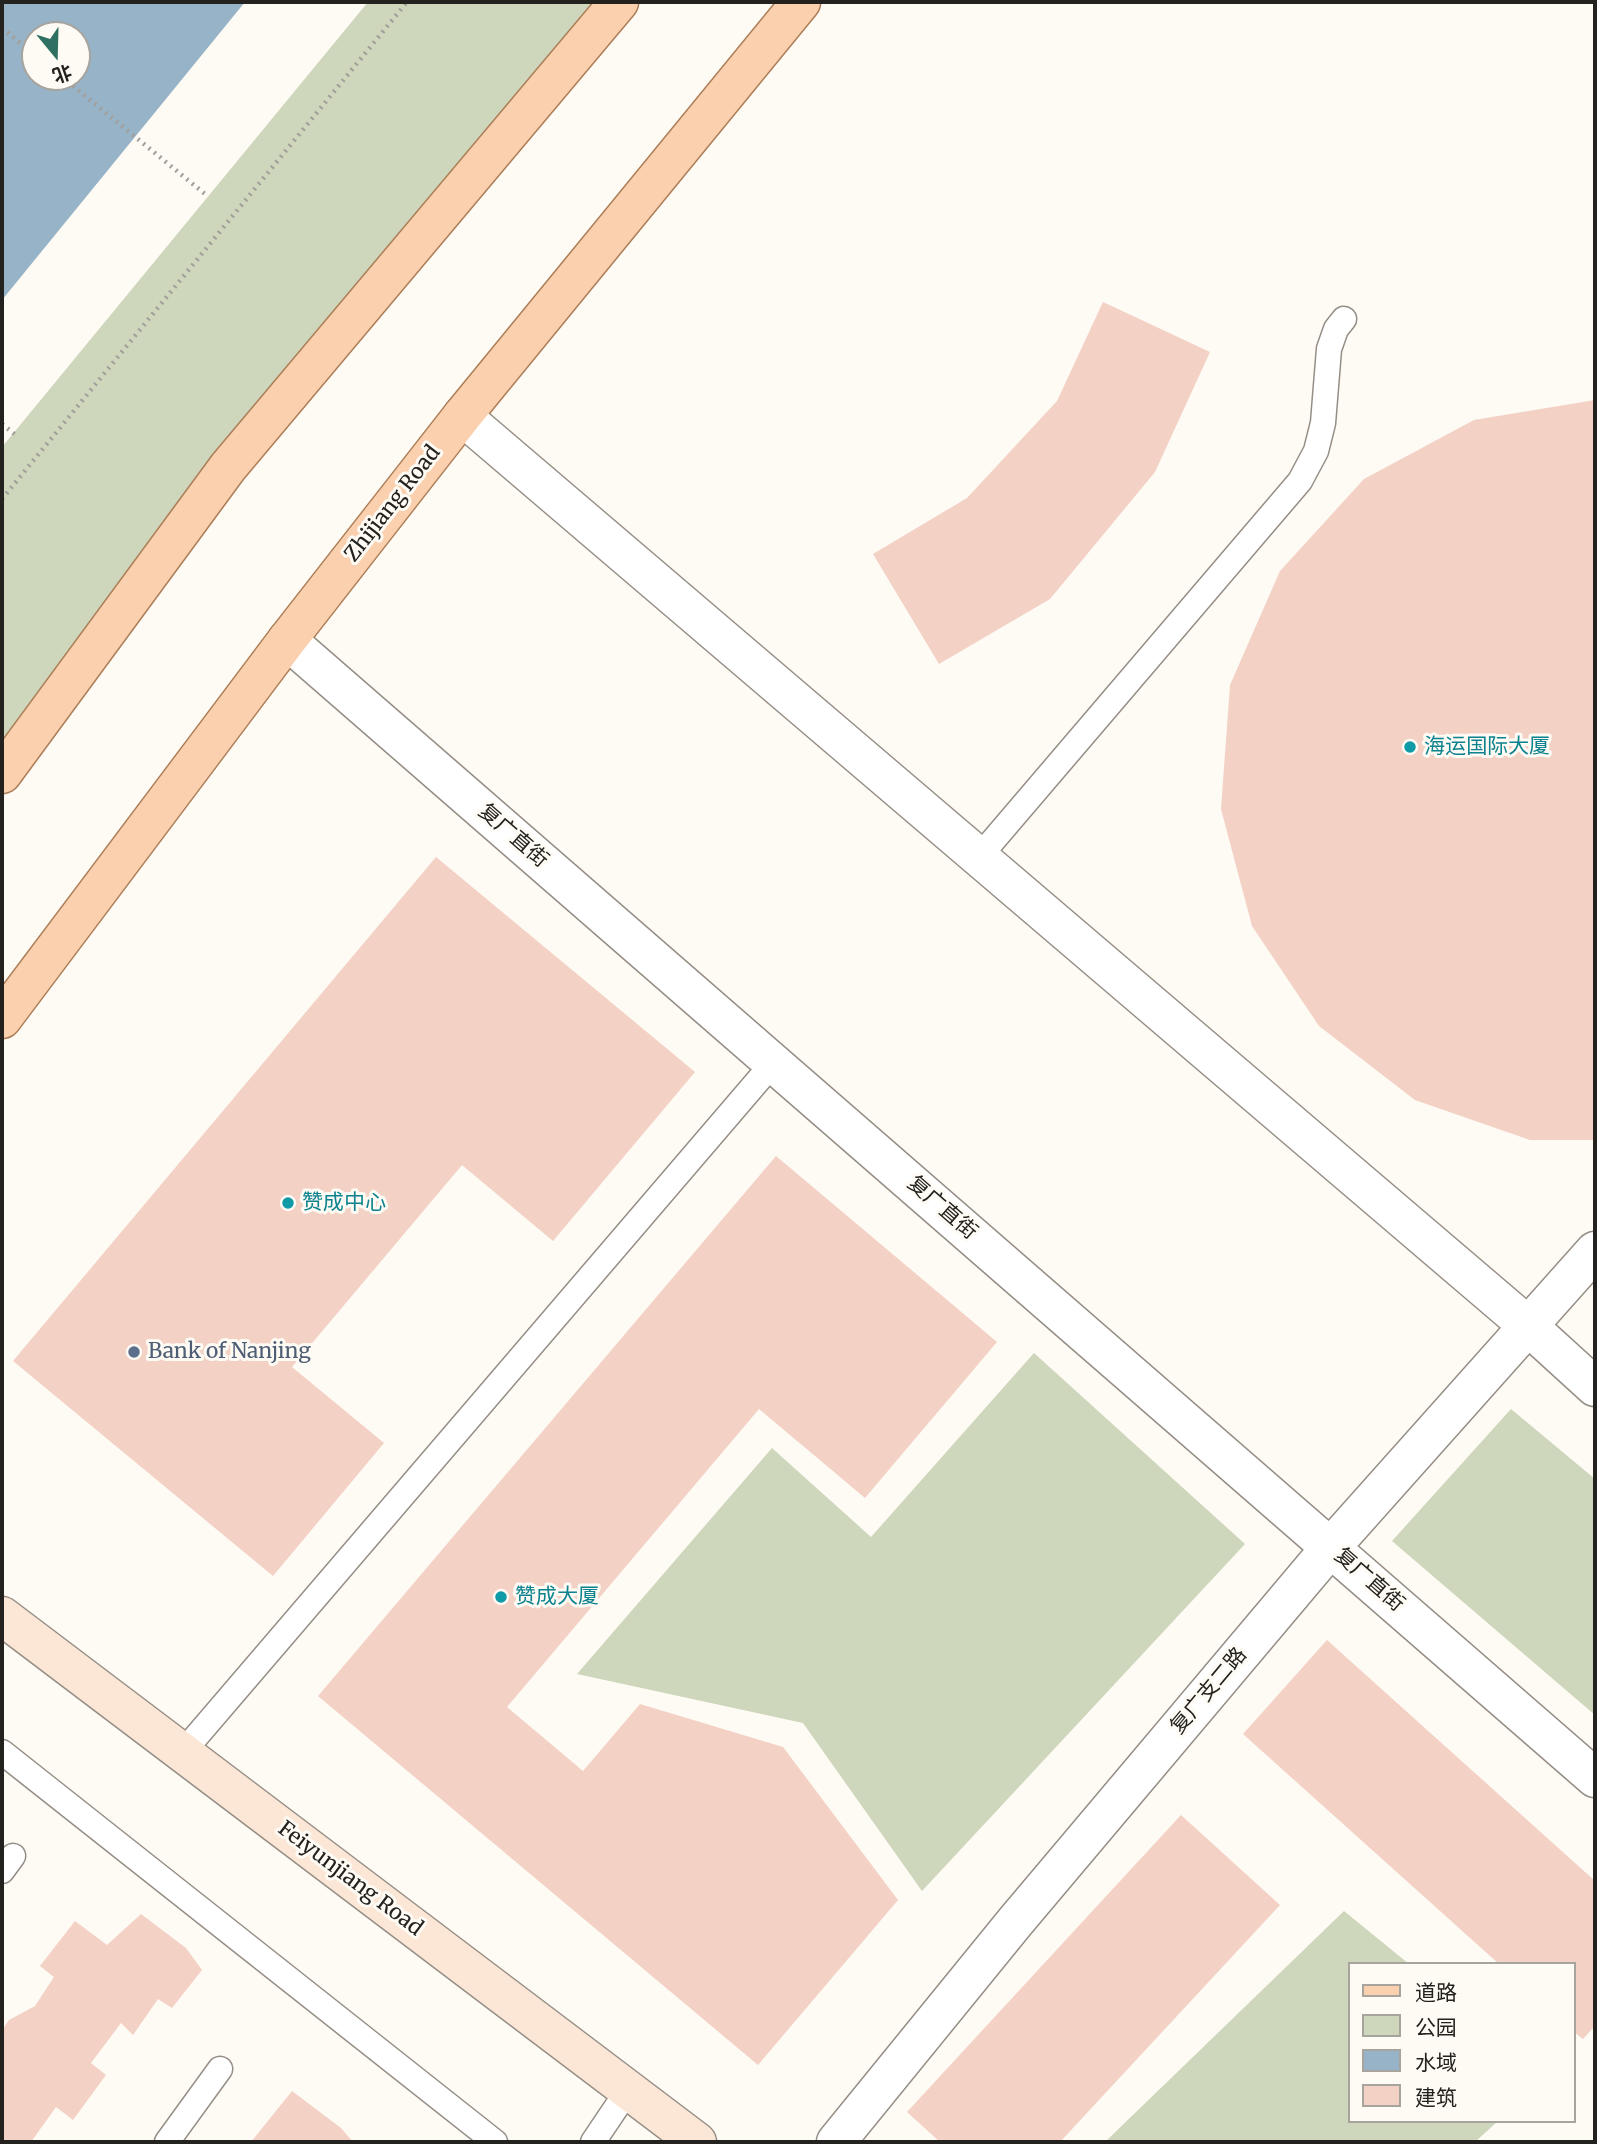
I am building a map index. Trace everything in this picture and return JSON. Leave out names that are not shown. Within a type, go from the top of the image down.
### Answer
[{"type":"main road","points":[[2,774],[228,467],[619,2]]},
{"type":"main road","name":"Zhijiang Road","points":[[2,1019],[286,640],[462,416],[801,2]]},
{"type":"street","points":[[462,416],[1527,1325],[1595,1387]]},
{"type":"street","name":"复广直街","points":[[286,640],[1595,1777]]},
{"type":"street","name":"复广支二路","points":[[836,2142],[1041,1891],[1331,1547],[1595,1251]]},
{"type":"street","name":"Feiyunjiang Road","points":[[2,1616],[697,2142]]},
{"type":"lane","points":[[979,857],[1300,481],[1316,452],[1323,423],[1329,349],[1336,330],[1344,319]]},
{"type":"lane","points":[[183,1752],[774,1062]]},
{"type":"lane","points":[[2,1752],[495,2142]]},
{"type":"lane","points":[[167,2142],[220,2069]]},
{"type":"lane","points":[[593,2142],[628,2090]]},
{"type":"path","points":[[2,499],[407,2]]},
{"type":"path","points":[[2,28],[21,44]]},
{"type":"path","points":[[79,91],[205,194]]},
{"type":"path","points":[[2,424],[17,436]]},
{"type":"green space","points":[[368,2],[595,2],[2,744],[2,447]]},
{"type":"green space","points":[[1034,1353],[1245,1544],[922,1891],[803,1723],[577,1674],[772,1448],[871,1537]]},
{"type":"green space","points":[[1511,1409],[1595,1479],[1595,1715],[1392,1541]]},
{"type":"green space","points":[[1344,1911],[1407,1962],[1348,1962],[1348,2123],[1496,2123],[1475,2142],[1105,2142]]},
{"type":"water","points":[[2,2],[245,2],[2,300]]},
{"type":"building","points":[[1103,302],[1210,352],[1155,472],[1050,599],[939,664],[873,554],[967,498],[1057,401]]},
{"type":"building","name":"海运国际大厦","points":[[1595,400],[1595,1140],[1530,1140],[1415,1100],[1319,1026],[1252,926],[1221,809],[1230,685],[1280,571],[1364,479],[1474,420]]},
{"type":"building","name":"赞成中心","points":[[436,857],[695,1072],[553,1241],[462,1165],[292,1367],[384,1443],[273,1576],[13,1361]]},
{"type":"building","name":"赞成大厦","points":[[776,1156],[997,1342],[865,1498],[759,1409],[507,1707],[583,1771],[640,1704],[783,1747],[898,1900],[758,2065],[318,1696]]},
{"type":"building","points":[[1327,1640],[1595,1881],[1595,2026],[1583,2039],[1576,2034],[1576,1962],[1497,1962],[1243,1734]]},
{"type":"building","points":[[1181,1815],[1280,1905],[1060,2142],[940,2142],[907,2112]]},
{"type":"building","points":[[141,1914],[186,1948],[202,1970],[172,2008],[158,1999],[133,2035],[121,2023],[91,2063],[106,2075],[73,2120],[56,2107],[31,2142],[2,2142],[2,2030],[9,2020],[35,2006],[54,1977],[40,1966],[75,1921],[107,1945]]},
{"type":"building","points":[[292,2091],[341,2128],[353,2142],[251,2142]]},
{"type":"place","name":"海运国际大厦","points":[[1410,747]]},
{"type":"place","name":"赞成中心","points":[[288,1203]]},
{"type":"place","name":"Bank of Nanjing","points":[[134,1352]]},
{"type":"place","name":"赞成大厦","points":[[501,1597]]}]
